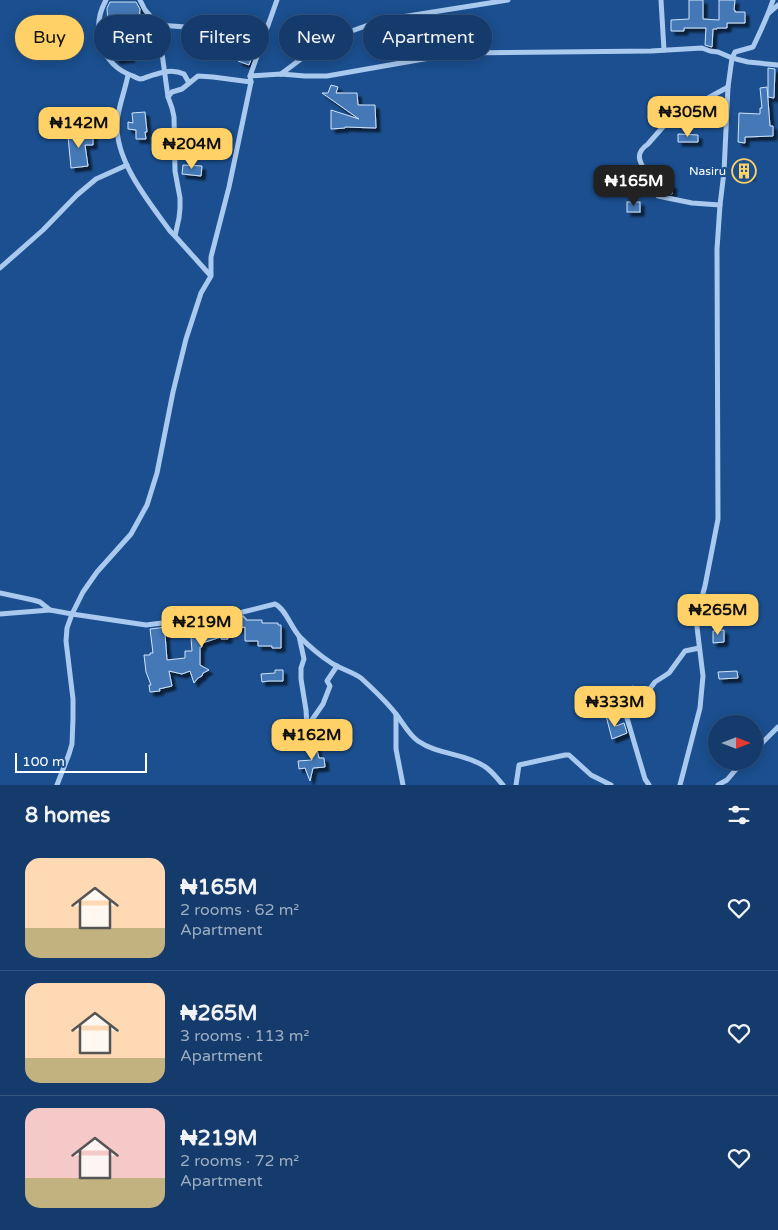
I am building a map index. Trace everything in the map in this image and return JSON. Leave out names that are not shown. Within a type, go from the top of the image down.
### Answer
[{"type":"street","points":[[106,0],[98,22],[100,42],[112,63],[128,75],[139,79],[165,71],[182,73],[190,83]]},
{"type":"street","points":[[140,0],[149,15]]},
{"type":"street","points":[[269,22],[278,0]]},
{"type":"street","points":[[281,74],[327,40],[371,24],[389,19],[508,0]]},
{"type":"street","points":[[661,0],[664,50]]},
{"type":"street","points":[[680,785],[700,708],[703,676],[697,615],[706,586],[718,519],[718,249],[728,87],[732,58],[735,52],[753,47],[773,0]]},
{"type":"street","points":[[769,13],[778,5]]},
{"type":"street","points":[[168,97],[172,92],[182,89],[198,76],[250,79],[281,74],[327,76],[458,53],[570,53],[702,48],[748,62],[778,65]]},
{"type":"street","points":[[163,60],[168,97],[174,117],[175,171],[180,198],[179,218],[175,236]]},
{"type":"street","points":[[57,785],[70,754],[72,744],[73,718],[66,641],[67,628],[83,592],[136,525],[147,505],[155,482],[186,339],[201,293],[211,276],[211,257],[229,187],[250,79],[256,60]]},
{"type":"street","points":[[128,75],[118,110],[119,148],[145,197],[170,231],[211,276]]},
{"type":"street","points":[[720,205],[692,203],[658,196],[640,162],[639,155],[642,148],[648,144],[676,112],[700,103],[728,87]]},
{"type":"street","points":[[0,268],[96,179],[127,165]]},
{"type":"street","points":[[0,593],[40,602],[50,610]]},
{"type":"street","points":[[0,614],[50,610],[146,625],[235,614],[275,604],[280,606],[298,636],[304,659],[301,668],[301,679],[307,727],[323,704],[330,686],[327,681],[337,666]]},
{"type":"street","points":[[298,636],[331,663],[355,673],[361,678],[396,714],[417,740],[437,750],[483,765],[502,785]]},
{"type":"street","points":[[649,785],[642,770],[624,708],[635,704],[655,682],[669,673],[685,651],[699,648]]},
{"type":"street","points":[[396,714],[396,749],[402,785]]},
{"type":"street","points":[[763,742],[778,727]]},
{"type":"street","points":[[516,785],[519,765],[567,755],[590,775],[611,785]]},
{"type":"street","points":[[718,785],[727,780],[735,770]]},
{"type":"building","points":[[689,0],[703,0],[703,19],[719,20],[719,0],[735,0],[734,10],[735,12],[745,12],[745,23],[727,23],[727,28],[713,29],[712,47],[705,45],[706,28],[684,28],[684,31],[671,31],[671,20],[689,19]]},
{"type":"building","points":[[110,2],[136,2],[140,9],[140,15],[107,15],[107,8]]},
{"type":"building","points":[[238,60],[251,60],[249,65]]},
{"type":"building","points":[[768,68],[775,69],[774,98],[768,97]]},
{"type":"building","points":[[331,85],[338,87],[336,93],[357,93],[358,105],[375,105],[376,128],[345,127],[331,129],[331,110],[359,119],[322,93],[328,93]]},
{"type":"building","points":[[767,87],[770,126],[773,126],[773,136],[745,137],[745,143],[738,142],[739,113],[760,114],[760,108],[762,108],[760,88]]},
{"type":"building","points":[[145,112],[146,139],[136,139],[136,130],[128,129],[128,122],[133,123],[132,113]]},
{"type":"building","points":[[93,133],[93,145],[85,145],[88,166],[71,168],[68,136]]},
{"type":"building","points":[[678,134],[698,135],[698,142],[678,142]]},
{"type":"building","points":[[183,165],[202,166],[201,176],[182,174]]},
{"type":"building","name":"Nasiru","points":[[750,165],[751,176],[739,177],[737,166]]},
{"type":"building","points":[[659,174],[667,174],[667,184],[673,185],[672,194],[661,192],[662,186],[659,186]]},
{"type":"building","points":[[627,202],[640,202],[640,212],[627,212]]},
{"type":"building","points":[[244,616],[246,620],[262,620],[262,623],[278,623],[278,625],[281,625],[281,648],[258,646],[258,641],[245,641],[245,627],[227,630],[228,639],[221,639],[221,637],[202,643],[202,647],[200,647],[200,665],[209,670],[203,673],[194,683],[190,671],[182,674],[169,671],[172,686],[159,689],[160,691],[150,692],[149,685],[151,685],[146,672],[144,655],[153,653],[150,629],[167,627],[167,634],[165,634],[167,660],[185,658],[185,651],[192,651],[190,624],[198,623],[198,630],[220,628],[219,620]]},
{"type":"building","points":[[724,630],[724,642],[713,643],[713,631]]},
{"type":"building","points":[[275,670],[283,670],[283,681],[262,682],[261,674],[275,673]]},
{"type":"building","points":[[737,671],[738,678],[719,679],[718,672]]},
{"type":"building","points":[[629,686],[628,688],[633,686],[636,688],[636,692],[633,694],[627,693],[625,703],[620,703],[618,692]]},
{"type":"building","points":[[607,711],[616,726],[624,723],[627,733],[612,739],[605,712]]},
{"type":"building","points":[[315,742],[319,758],[324,758],[325,767],[313,768],[310,781],[305,768],[299,769],[298,761],[312,760],[308,743]]},
{"type":"place","name":"Nasiru","points":[[744,171]]}]
